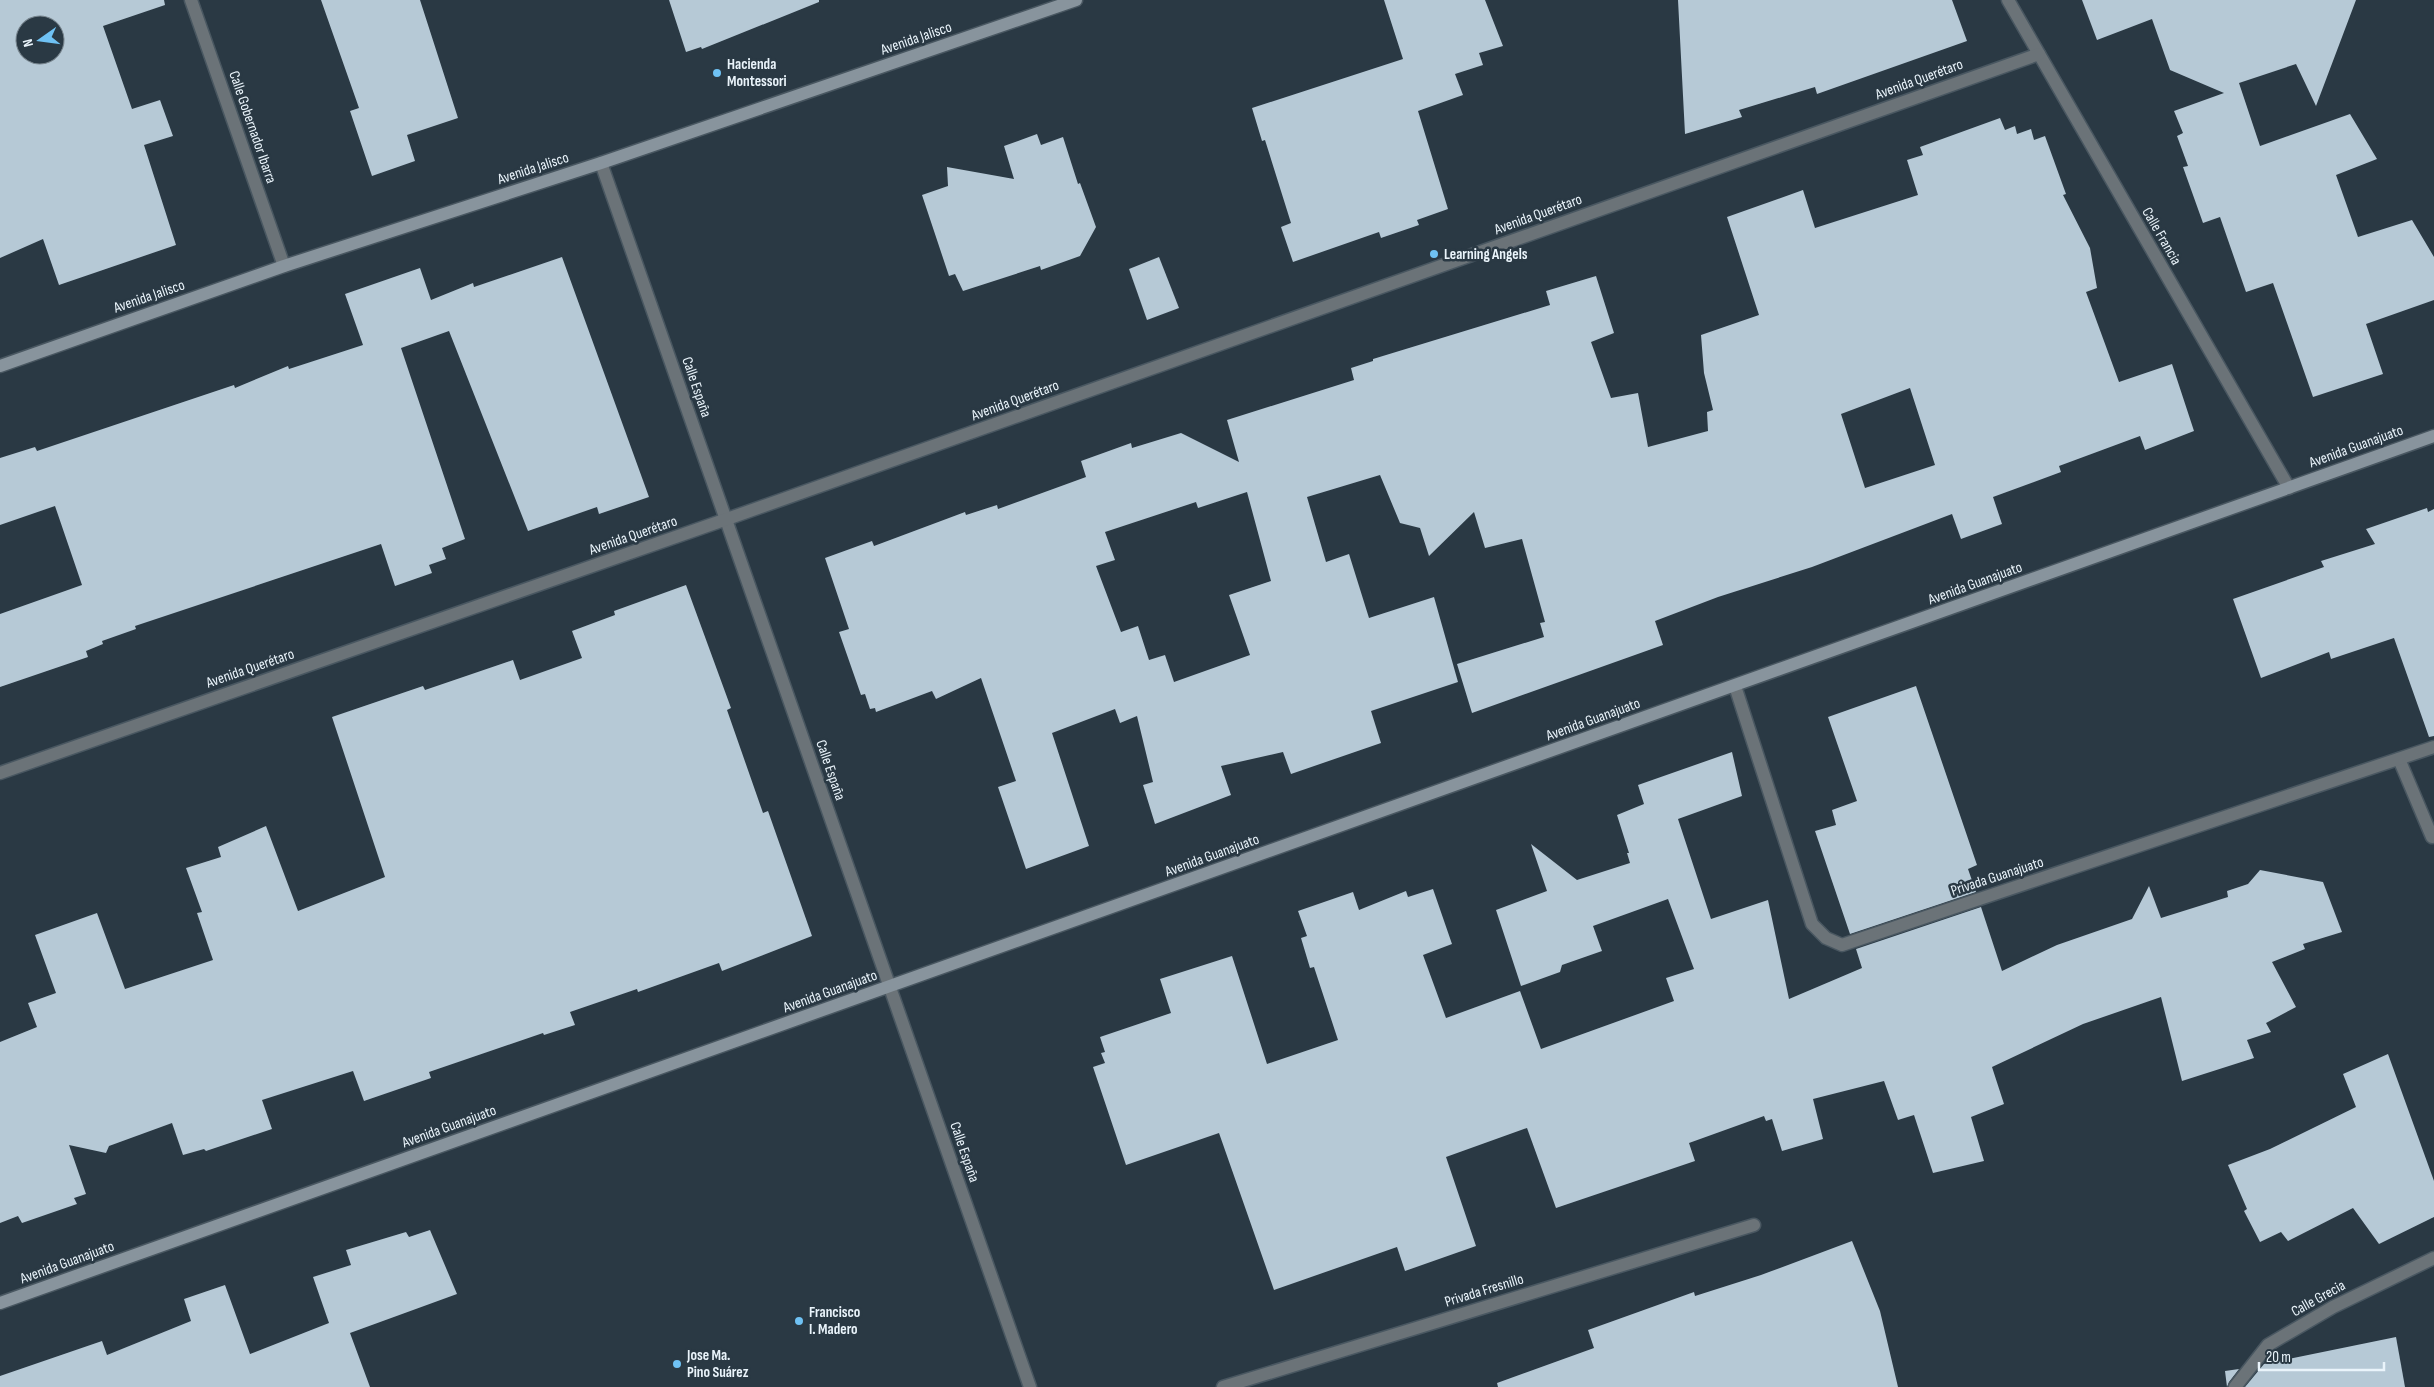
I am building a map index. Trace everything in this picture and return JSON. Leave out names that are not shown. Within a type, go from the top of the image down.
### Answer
[{"type":"street","name":"Calle Gobernador Ibarra","points":[[191,0],[284,266]]},
{"type":"street","name":"Avenida Jalisco","points":[[0,366],[284,266],[601,163],[1076,0]]},
{"type":"street","name":"Calle Francia","points":[[2008,0],[2289,488]]},
{"type":"street","name":"Avenida Querétaro","points":[[0,773],[727,520],[2039,54]]},
{"type":"street","name":"Calle España","points":[[601,163],[1030,1387]]},
{"type":"street","name":"Avenida Guanajuato","points":[[0,1303],[2434,436]]},
{"type":"street","name":"Privada Guanajuato","points":[[1735,686],[1812,924],[1826,938],[1842,945],[2434,747]]},
{"type":"street","points":[[2399,759],[2432,837]]},
{"type":"street","name":"Privada Fresnillo","points":[[1223,1387],[1754,1225]]},
{"type":"street","name":"Calle Grecia","points":[[2235,1387],[2268,1345],[2333,1306],[2434,1258]]},
{"type":"building","points":[[0,0],[164,0],[165,5],[103,26],[132,109],[160,100],[173,136],[144,145],[176,245],[59,285],[43,239],[0,258]]},
{"type":"building","points":[[321,0],[420,0],[458,118],[407,135],[415,161],[372,176],[350,111],[359,108]]},
{"type":"building","points":[[669,0],[819,0],[819,2],[702,49],[701,47],[686,52]]},
{"type":"building","points":[[1384,0],[1485,0],[1503,46],[1479,53],[1483,65],[1455,74],[1463,95],[1418,111],[1448,209],[1417,220],[1419,225],[1381,238],[1379,232],[1293,262],[1281,227],[1291,223],[1265,140],[1262,141],[1252,108],[1403,59]]},
{"type":"building","points":[[1678,0],[1952,0],[1967,41],[1817,94],[1815,87],[1739,110],[1742,117],[1685,134]]},
{"type":"building","points":[[2082,0],[2356,0],[2316,106],[2296,64],[2239,83],[2260,146],[2350,114],[2377,159],[2336,175],[2358,237],[2412,220],[2434,257],[2434,300],[2366,324],[2383,374],[2313,397],[2273,283],[2246,292],[2220,217],[2203,223],[2183,167],[2188,166],[2177,136],[2183,133],[2174,111],[2224,93],[2170,70],[2152,19],[2097,40]]},
{"type":"building","points":[[2000,118],[2005,130],[2015,126],[2017,134],[2031,129],[2034,140],[2045,136],[2066,194],[2063,195],[2090,248],[2097,288],[2086,292],[2119,382],[2172,364],[2194,431],[2145,450],[2140,436],[2059,466],[2061,472],[1993,497],[2002,524],[1961,539],[1952,514],[1812,567],[1718,597],[1655,621],[1663,645],[1472,713],[1457,664],[1544,637],[1540,623],[1545,622],[1522,539],[1485,548],[1474,512],[1429,556],[1420,528],[1400,523],[1380,475],[1307,497],[1326,562],[1349,554],[1369,618],[1434,597],[1458,682],[1371,711],[1381,743],[1291,774],[1283,752],[1221,766],[1231,795],[1155,824],[1143,785],[1153,782],[1137,716],[1120,723],[1115,709],[1052,733],[1089,846],[1026,869],[998,787],[1016,781],[981,678],[936,699],[932,691],[876,712],[875,708],[870,709],[865,694],[861,695],[839,632],[849,629],[825,558],[872,541],[874,546],[965,512],[966,515],[997,505],[998,509],[1086,477],[1081,461],[1131,443],[1132,448],[1181,433],[1239,462],[1227,420],[1354,380],[1351,368],[1373,361],[1373,359],[1550,305],[1546,291],[1596,276],[1614,333],[1591,342],[1611,398],[1638,393],[1648,447],[1708,431],[1707,412],[1713,410],[1704,373],[1701,335],[1759,315],[1727,217],[1803,190],[1815,228],[1918,195],[1907,160],[1923,155],[1920,147]],"holes":[[[1910,388],[1935,465],[1865,488],[1841,414]],[[1247,492],[1271,581],[1229,595],[1250,655],[1174,682],[1165,655],[1149,660],[1138,626],[1121,632],[1096,566],[1115,560],[1105,532],[1196,502],[1198,508]]]},
{"type":"building","points":[[1037,134],[1041,145],[1063,137],[1078,184],[1080,183],[1096,227],[1080,256],[1041,270],[1040,266],[963,291],[955,274],[949,276],[922,195],[948,186],[947,167],[1014,179],[1004,146]]},
{"type":"building","points":[[562,257],[649,497],[599,514],[597,507],[528,531],[449,331],[401,348],[465,539],[442,548],[446,559],[429,565],[432,573],[395,586],[381,544],[135,626],[136,629],[102,641],[103,644],[86,651],[88,657],[0,687],[0,614],[82,585],[55,506],[0,525],[0,458],[35,447],[37,451],[234,385],[235,388],[288,366],[289,369],[363,345],[345,294],[420,268],[431,300],[473,283],[474,287]]},
{"type":"building","points":[[1159,257],[1179,308],[1147,320],[1129,269]]},
{"type":"building","points":[[2427,508],[2428,512],[2434,509],[2434,736],[2429,737],[2394,638],[2331,659],[2329,652],[2261,678],[2233,599],[2324,567],[2321,561],[2375,544],[2366,529]]},
{"type":"building","points":[[686,585],[731,708],[727,710],[763,813],[768,811],[812,936],[722,971],[719,963],[638,992],[637,989],[570,1012],[575,1025],[544,1035],[543,1033],[429,1072],[431,1078],[364,1101],[353,1071],[262,1100],[272,1129],[206,1151],[204,1149],[183,1155],[172,1123],[109,1146],[106,1153],[69,1145],[86,1194],[74,1198],[77,1204],[22,1223],[18,1216],[0,1223],[0,1042],[37,1027],[28,1003],[56,993],[35,935],[97,913],[125,989],[213,960],[197,913],[202,912],[186,868],[221,857],[218,847],[266,826],[298,911],[385,877],[332,717],[423,686],[425,690],[513,660],[520,680],[582,658],[572,631],[615,615],[614,611]]},
{"type":"building","points":[[1916,686],[1977,865],[1968,869],[1976,892],[1850,934],[1815,831],[1836,825],[1832,810],[1857,801],[1828,717]]},
{"type":"building","points":[[1732,752],[1742,796],[1678,819],[1711,919],[1768,900],[1789,999],[1862,968],[1856,949],[1981,907],[2002,971],[2057,945],[2132,919],[2149,886],[2161,918],[2228,897],[2227,891],[2248,884],[2260,870],[2323,882],[2342,932],[2303,944],[2305,949],[2272,962],[2296,1007],[2266,1023],[2271,1032],[2247,1040],[2254,1058],[2182,1081],[2161,997],[2083,1024],[1992,1067],[2004,1104],[1971,1117],[1984,1161],[1933,1173],[1914,1115],[1898,1120],[1884,1081],[1813,1099],[1823,1139],[1782,1151],[1772,1119],[1766,1121],[1764,1116],[1689,1143],[1695,1161],[1556,1208],[1527,1128],[1446,1157],[1476,1246],[1405,1271],[1397,1247],[1274,1290],[1219,1133],[1126,1165],[1093,1067],[1105,1063],[1101,1053],[1105,1052],[1100,1037],[1171,1013],[1160,979],[1232,956],[1267,1064],[1338,1040],[1314,967],[1310,968],[1301,938],[1307,936],[1298,911],[1353,892],[1359,910],[1406,891],[1408,897],[1433,889],[1452,944],[1423,955],[1446,1018],[1520,991],[1541,1049],[1674,1001],[1666,978],[1694,969],[1668,899],[1593,926],[1602,951],[1562,965],[1560,972],[1521,986],[1496,910],[1547,891],[1531,844],[1577,880],[1630,863],[1627,853],[1629,853],[1617,815],[1644,804],[1638,785]]},
{"type":"building","points":[[2388,1054],[2434,1181],[2434,1217],[2379,1244],[2353,1208],[2288,1241],[2281,1232],[2260,1242],[2244,1211],[2247,1209],[2228,1165],[2270,1149],[2356,1107],[2343,1074]]},
{"type":"building","points":[[430,1230],[457,1294],[350,1333],[370,1387],[0,1387],[0,1376],[102,1341],[107,1355],[191,1321],[184,1299],[225,1285],[250,1354],[329,1323],[313,1277],[351,1265],[346,1250],[406,1232],[409,1237]]},
{"type":"building","points":[[1852,1241],[1880,1311],[1898,1387],[1498,1387],[1497,1383],[1594,1348],[1588,1330],[1694,1292],[1695,1296],[1761,1275]]},
{"type":"building","points":[[2396,1337],[2405,1387],[2245,1387],[2264,1364]]},
{"type":"building","points":[[2239,1369],[2229,1382],[2227,1387],[2225,1371]]},
{"type":"place","name":"Hacienda Montessori","points":[[717,73]]},
{"type":"place","name":"Learning Angels","points":[[1434,254]]},
{"type":"place","name":"Francisco I. Madero","points":[[799,1321]]},
{"type":"place","name":"Jose Ma. Pino Suárez","points":[[677,1364]]}]
